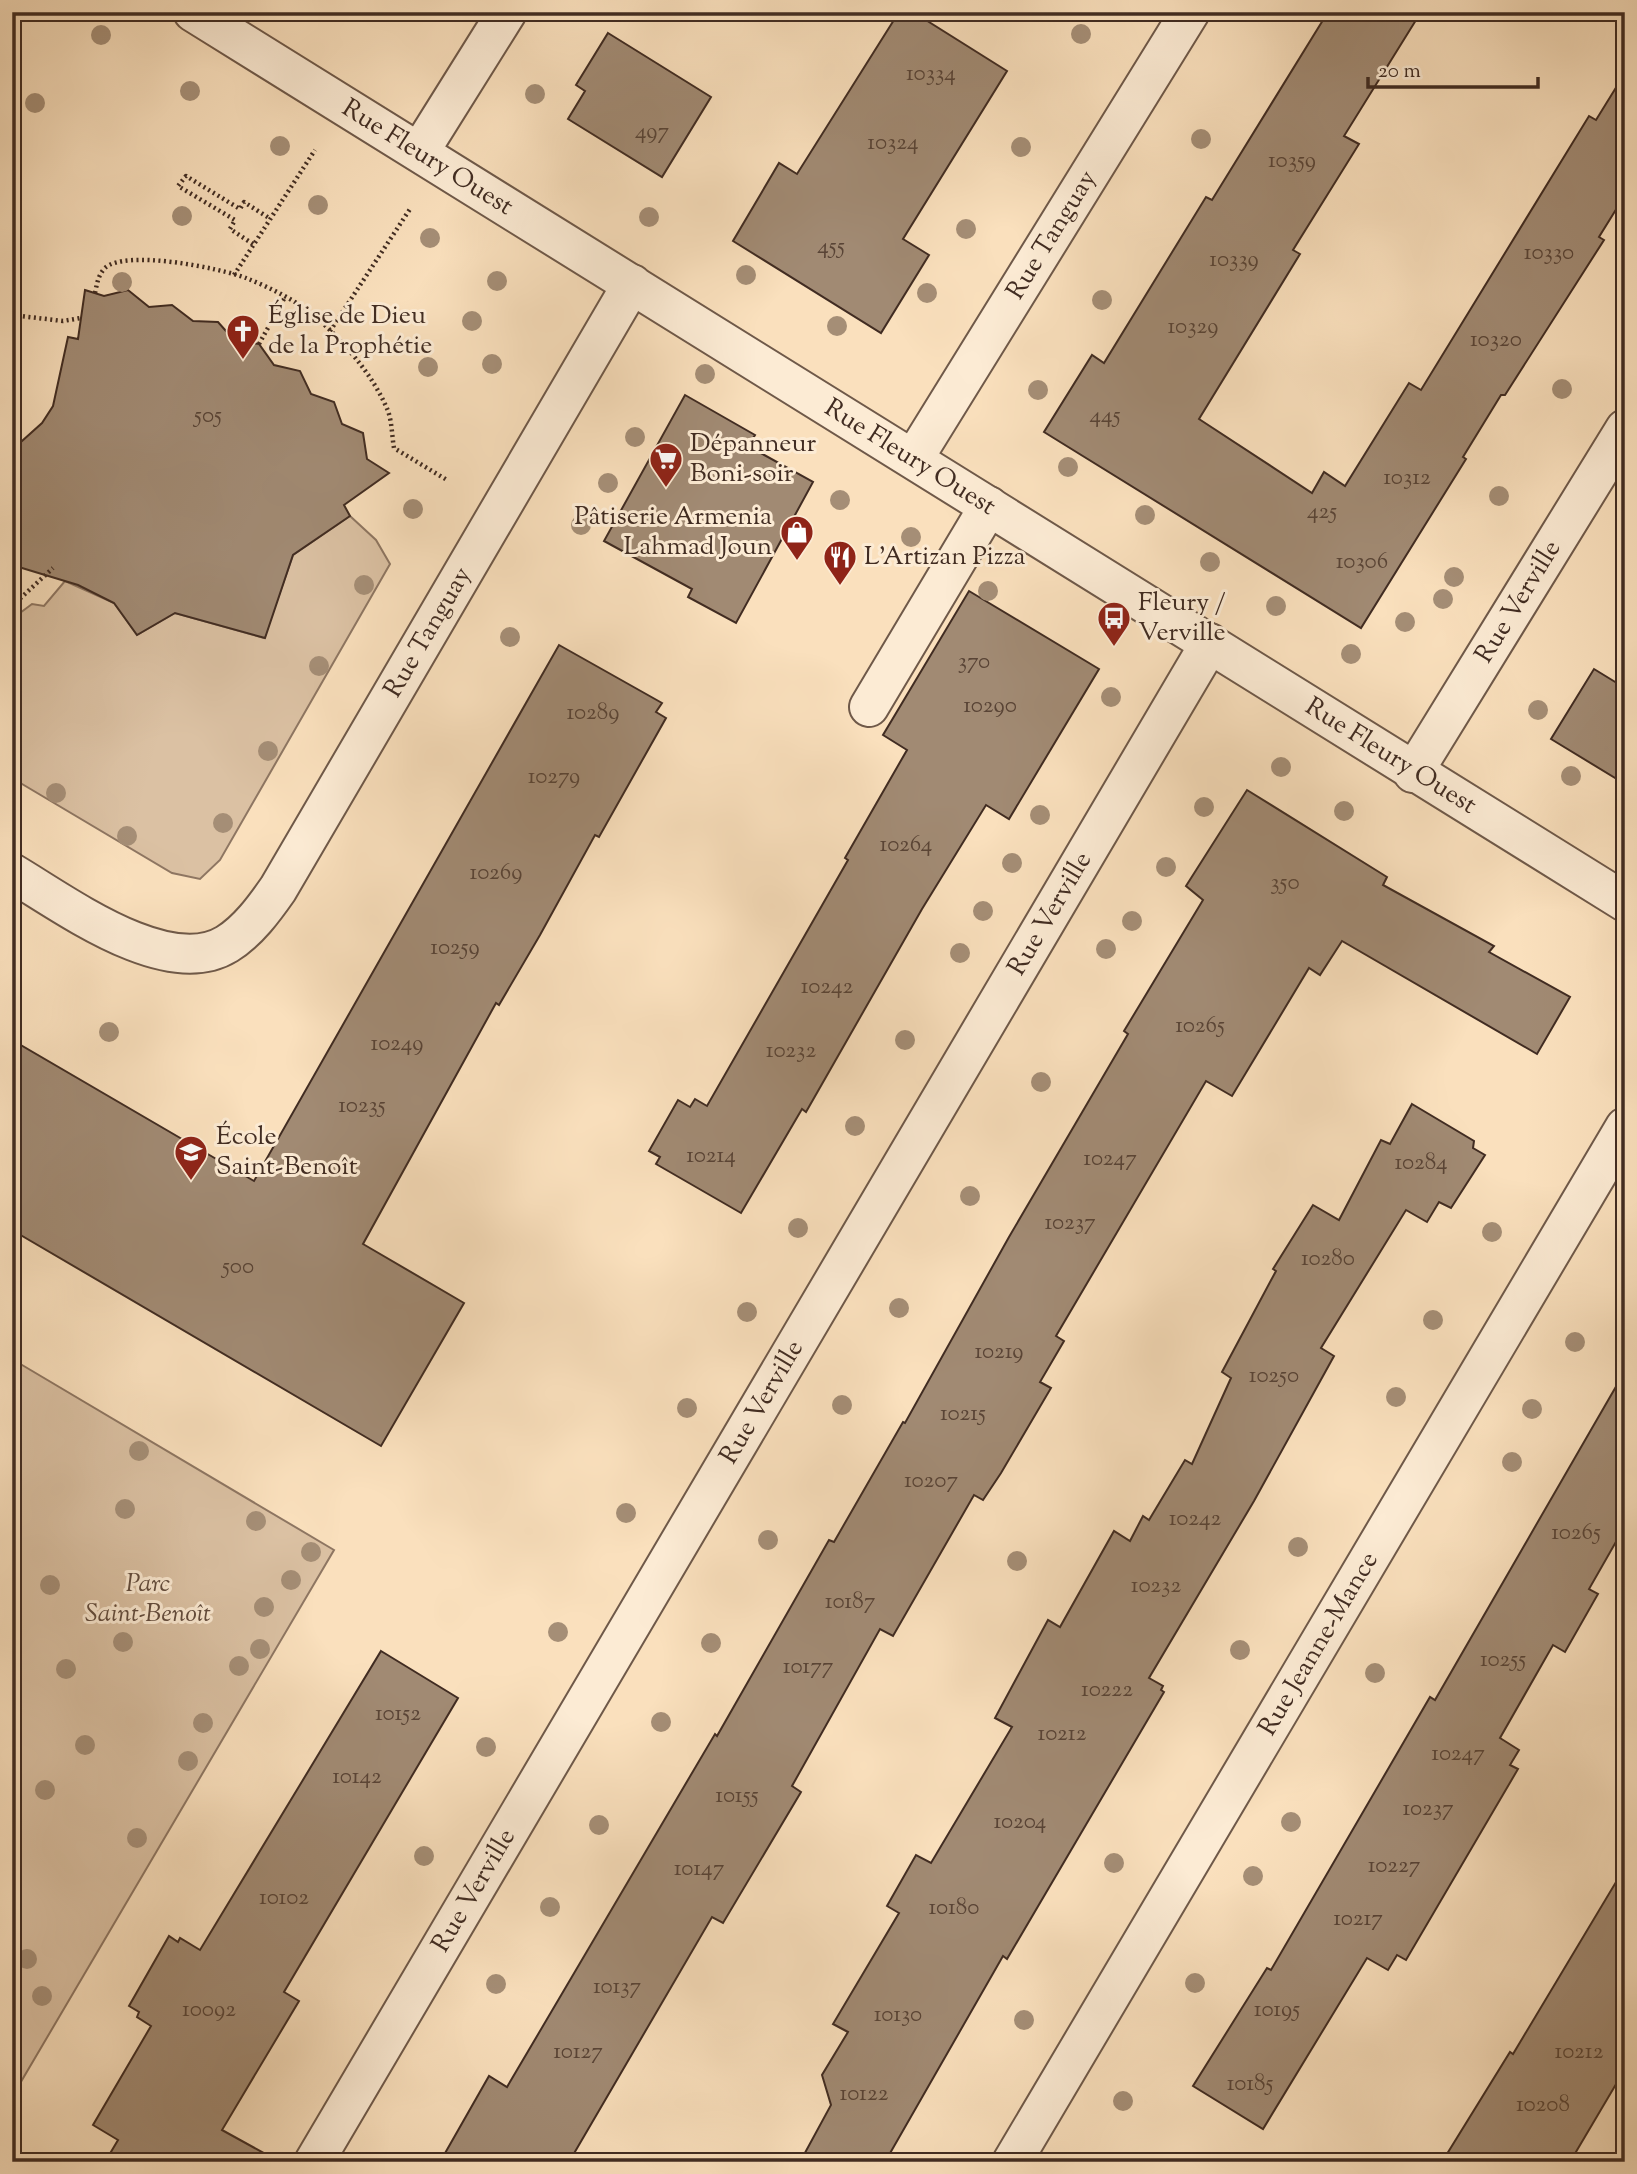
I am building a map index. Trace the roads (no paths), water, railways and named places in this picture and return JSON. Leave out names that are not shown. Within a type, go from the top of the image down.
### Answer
[{"type":"street","name":"Rue Fleury Ouest","points":[[193,12],[914,458],[1413,773],[1625,902]]},
{"type":"street","points":[[420,151],[507,12]]},
{"type":"street","name":"Rue Tanguay","points":[[914,458],[1190,12]]},
{"type":"street","name":"Rue Tanguay","points":[[12,873],[130,939],[165,952],[197,953],[225,945],[239,934],[278,889],[632,284]]},
{"type":"street","name":"Rue Verville","points":[[1413,773],[1625,429]]},
{"type":"street","points":[[869,706],[989,506]]},
{"type":"street","name":"Rue Verville","points":[[314,2162],[1210,643]]},
{"type":"street","name":"Rue Jeanne-Mance","points":[[1012,2162],[1625,1127]]},
{"type":"place","name":"Église de Dieu de la Prophétie","points":[[243,361]]},
{"type":"place","name":"Dépanneur Boni-soir","points":[[666,489]]},
{"type":"place","name":"Pâtiserie Armenia Lahmad Joun","points":[[797,562]]},
{"type":"place","name":"L'Artizan Pizza","points":[[840,587]]},
{"type":"place","name":"Fleury / Verville","points":[[1114,648]]},
{"type":"place","name":"École Saint-Benoît","points":[[191,1182]]},
{"type":"park label","name":"Parc Saint-Benoît","points":[[148,1599]]}]
